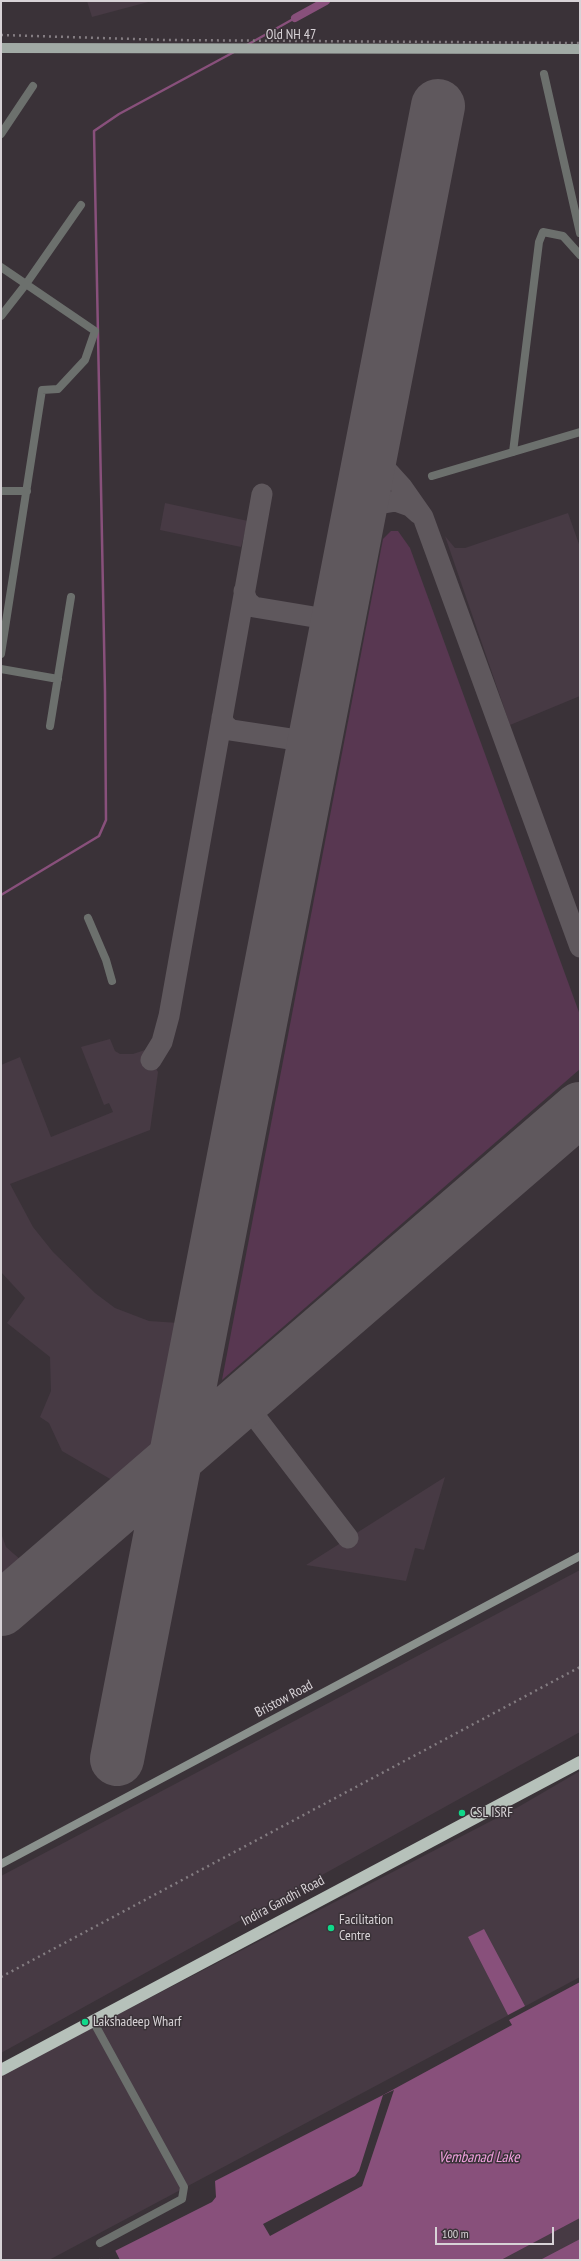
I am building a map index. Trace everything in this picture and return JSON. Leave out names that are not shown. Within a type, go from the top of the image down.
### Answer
[{"type":"highway","name":"Indira Gandhi Road","points":[[1,2070],[580,1762]]},
{"type":"main road","name":"Old NH 47","points":[[1,48],[580,49]]},
{"type":"street","points":[[544,74],[580,233]]},
{"type":"street","points":[[1,134],[33,86]]},
{"type":"street","points":[[1,316],[26,284],[80,205]]},
{"type":"street","points":[[513,452],[539,242],[543,232],[563,236],[578,250]]},
{"type":"street","points":[[1,267],[95,331],[84,360],[58,389],[42,390],[1,654]]},
{"type":"street","points":[[432,476],[580,432]]},
{"type":"street","points":[[1,491],[27,491]]},
{"type":"street","points":[[50,726],[71,597]]},
{"type":"street","points":[[1,669],[58,679]]},
{"type":"street","points":[[88,918],[106,960],[112,981]]},
{"type":"street","name":"Bristow Road","points":[[1,1864],[580,1556]]},
{"type":"street","points":[[93,2020],[184,2187],[182,2198],[100,2243]]},
{"type":"shaded area","points":[[87,1],[152,1],[92,17]]},
{"type":"shaded area","points":[[165,503],[248,521],[241,547],[160,530]]},
{"type":"shaded area","points":[[568,513],[580,547],[580,696],[510,725],[445,536],[455,548],[465,548]]},
{"type":"shaded area","points":[[391,531],[398,531],[410,548],[580,1015],[580,1069],[222,1380],[383,539]]},
{"type":"shaded area","points":[[110,1039],[115,1051],[120,1054],[133,1054],[145,1050],[158,1072],[150,1130],[10,1184],[33,1227],[53,1252],[95,1293],[115,1308],[149,1321],[179,1323],[156,1445],[112,1480],[62,1451],[49,1423],[40,1417],[51,1391],[50,1357],[7,1323],[25,1298],[1,1272],[1,1065],[20,1057],[51,1137],[113,1112],[109,1103],[104,1105],[81,1047]]},
{"type":"shaded area","points":[[445,1477],[424,1550],[415,1548],[406,1581],[306,1565]]},
{"type":"shaded area","points":[[1,1533],[6,1547],[22,1561],[1,1579]]},
{"type":"shaded area","points":[[580,1570],[580,1732],[1,2053],[1,1876]]},
{"type":"shaded area","points":[[580,1771],[580,1977],[49,2260],[1,2260],[1,2075],[520,1806]]},
{"type":"shaded area","points":[[580,2218],[580,2239],[540,2260],[501,2260]]},
{"type":"water","points":[[484,1929],[525,2006],[508,2015],[468,1937]]},
{"type":"water","name":"Vembanad Lake","points":[[580,1982],[580,2218],[501,2260],[97,2260],[212,2202],[216,2197],[215,2181],[383,2095],[512,2025],[509,2020]]},
{"type":"water","points":[[580,2239],[580,2260],[540,2260]]},
{"type":"pier","points":[[394,2090],[362,2186],[270,2236],[263,2224],[355,2176],[359,2171],[383,2095]]},
{"type":"pier","points":[[115,2250],[120,2260],[97,2260],[100,2258]]},
{"type":"waterway","points":[[295,18],[326,1]]},
{"type":"waterway","points":[[247,45],[295,18]]},
{"type":"waterway","points":[[1,895],[99,836],[106,820],[105,692],[94,131],[119,114],[234,52]]},
{"type":"taxiway","points":[[378,419],[378,458],[383,466],[402,487],[423,517],[580,947]]},
{"type":"taxiway","points":[[151,1060],[162,1042],[169,1016],[262,494]]},
{"type":"taxiway","points":[[354,538],[366,515],[378,504],[396,501],[410,506],[419,514]]},
{"type":"taxiway","points":[[244,591],[247,601],[254,607],[320,618],[331,617],[340,609]]},
{"type":"taxiway","points":[[222,717],[224,724],[231,730],[297,740],[308,739],[317,732]]},
{"type":"taxiway","points":[[297,740],[306,745],[312,756]]},
{"type":"taxiway","points":[[258,1387],[255,1392],[253,1405],[257,1419],[348,1538]]},
{"type":"taxiway","points":[[223,1417],[244,1414],[257,1419]]},
{"type":"runway","points":[[117,1759],[438,106]]},
{"type":"runway","points":[[1,1609],[580,1109]]},
{"type":"railway","points":[[1,35],[167,40],[580,43]]},
{"type":"railway","points":[[1,1977],[580,1667]]},
{"type":"place","name":"CSL ISRF","points":[[462,1813]]},
{"type":"place","name":"Facilitation Centre","points":[[331,1928]]},
{"type":"place","name":"Lakshadeep Wharf","points":[[85,2022]]}]
